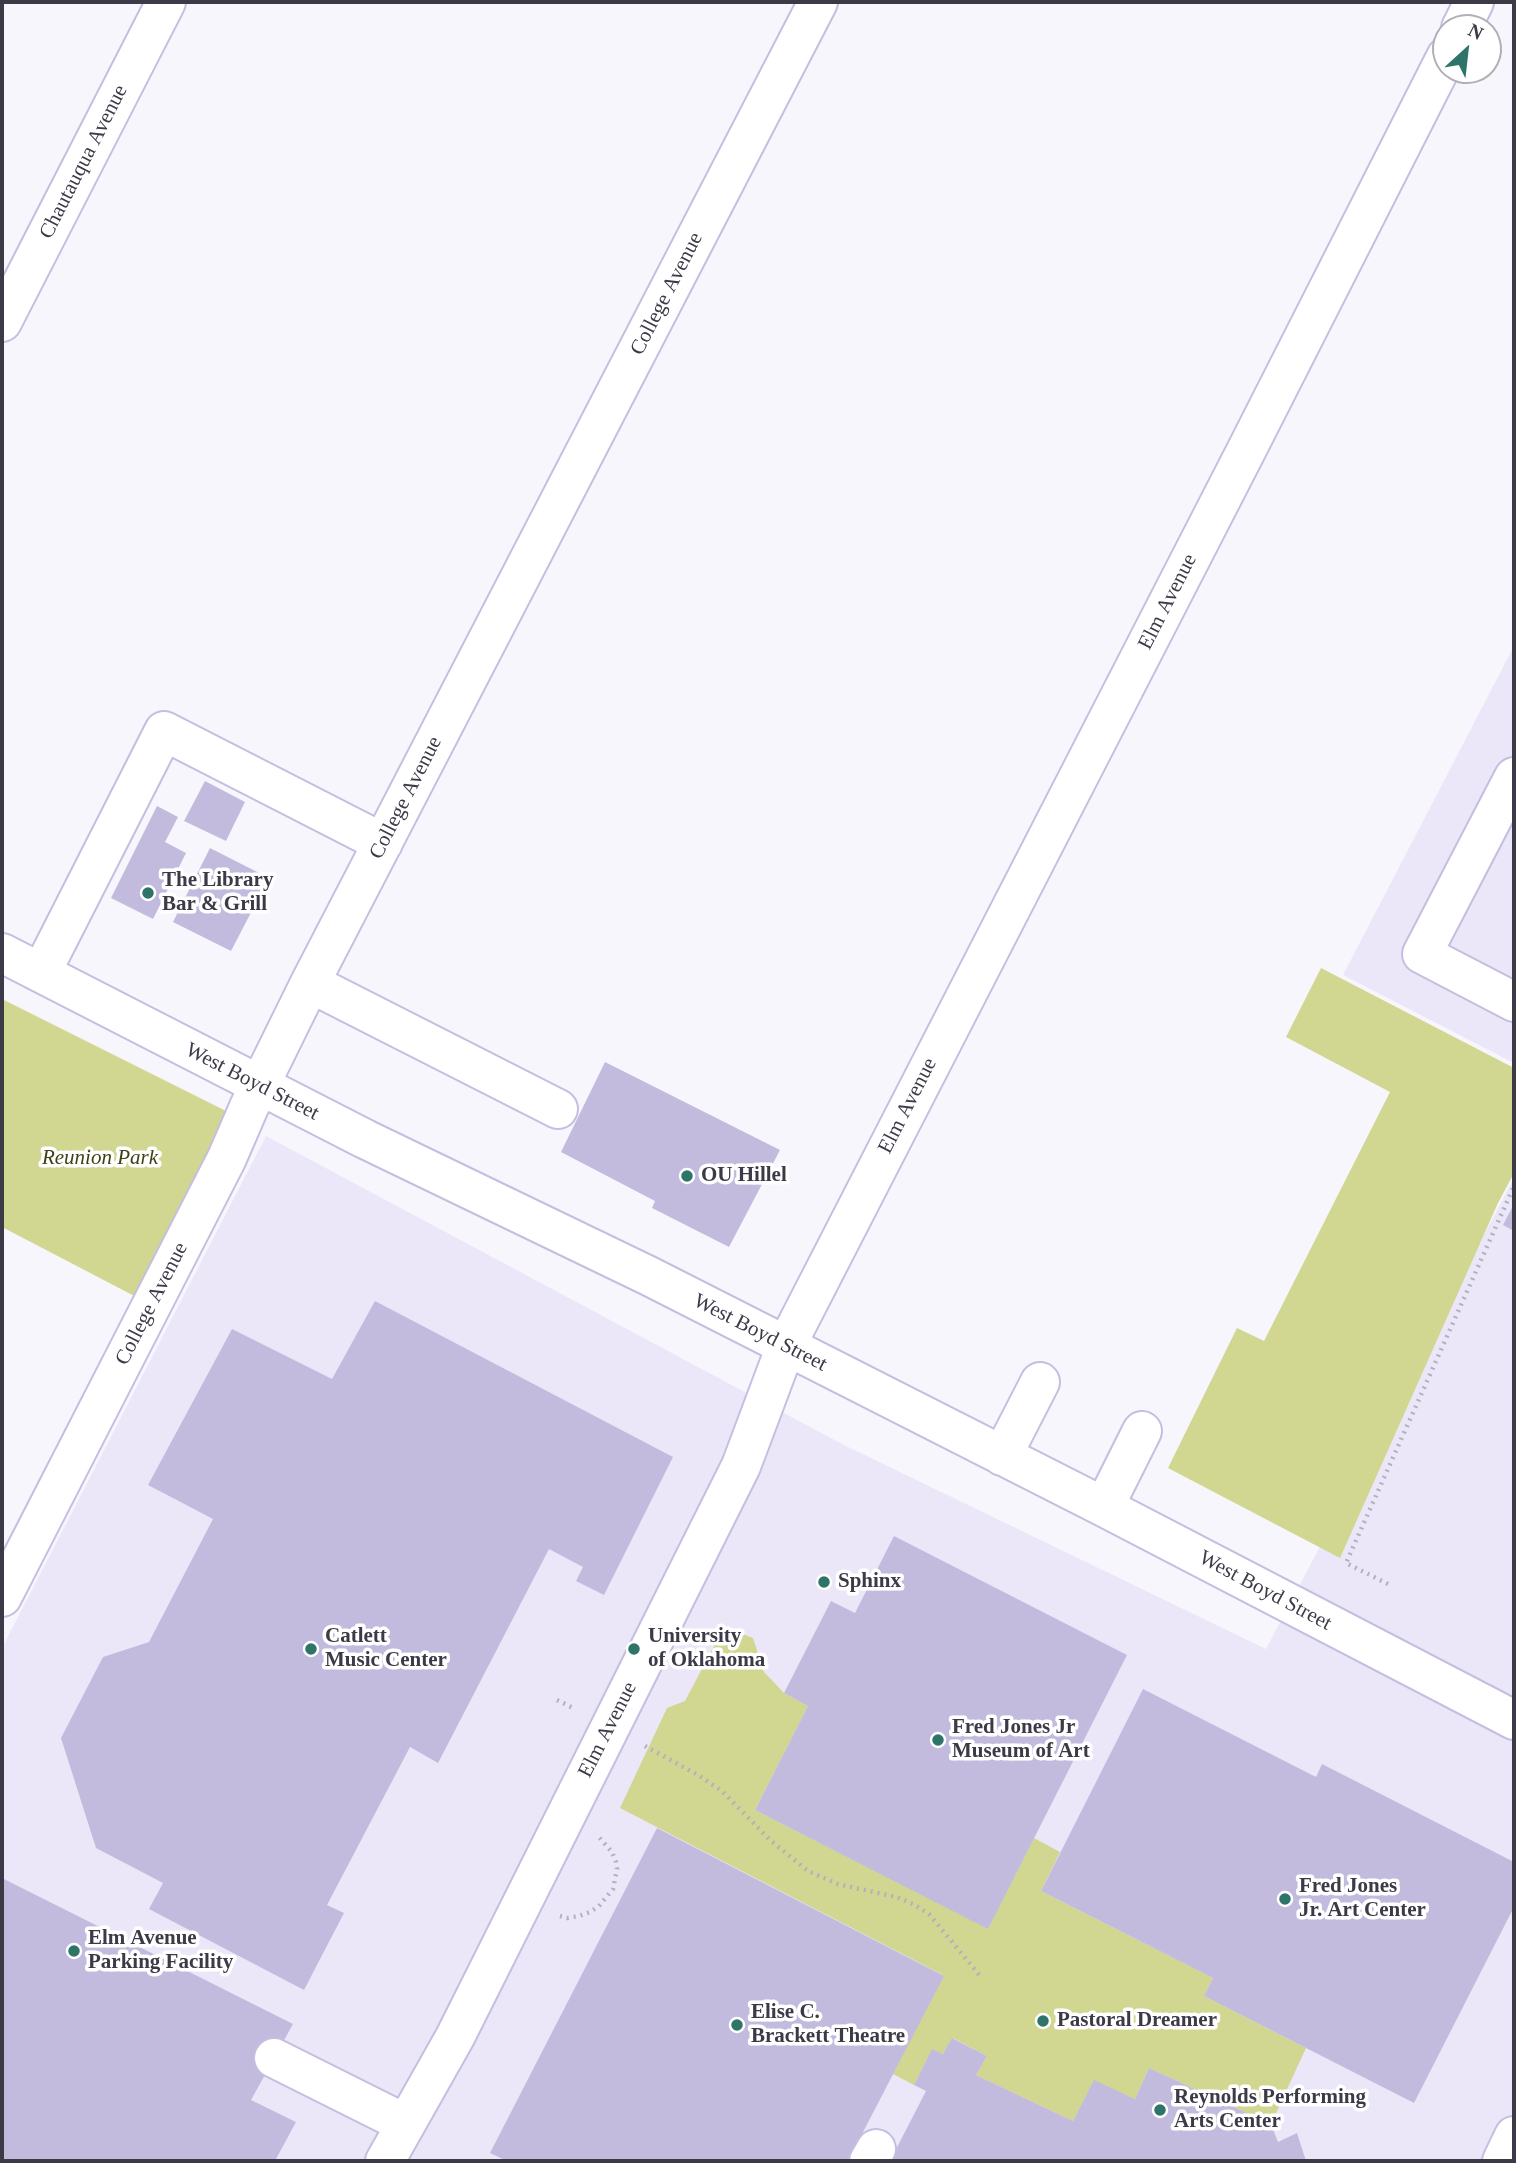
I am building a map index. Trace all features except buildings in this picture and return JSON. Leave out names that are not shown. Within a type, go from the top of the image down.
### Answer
[{"type":"street","name":"Chautauqua Avenue","points":[[2,322],[166,2]]},
{"type":"street","name":"College Avenue","points":[[2,1597],[227,1158],[310,983],[818,2]]},
{"type":"street","name":"Elm Avenue","points":[[385,2161],[455,2037],[741,1466],[786,1346],[1432,84]]},
{"type":"street","points":[[41,973],[164,731],[383,843]]},
{"type":"street","points":[[1514,777],[1422,954],[1514,1002]]},
{"type":"street","name":"West Boyd Street","points":[[2,953],[260,1086],[637,1270],[1104,1507],[1514,1720]]},
{"type":"street","points":[[310,983],[558,1109]]},
{"type":"street","points":[[1002,1456],[1040,1382]]},
{"type":"street","points":[[1104,1507],[1142,1431]]},
{"type":"street","points":[[274,2058],[406,2124]]},
{"type":"street","points":[[1502,2161],[1514,2136]]},
{"type":"path","points":[[1388,1584],[1346,1563],[1514,1186]]},
{"type":"path","points":[[557,1700],[698,1775],[722,1791],[770,1840],[808,1871],[838,1884],[896,1897],[929,1914],[981,1977]]},
{"type":"path","points":[[559,1916],[579,1916],[590,1912],[599,1906],[613,1889],[618,1869],[612,1852],[599,1837]]},
{"type":"shaded area","points":[[1514,646],[1514,1063],[1343,975]]},
{"type":"shaded area","name":"University of Oklahoma","points":[[266,1136],[842,1444],[1266,1649],[1514,1178],[1514,2161],[2,2161],[2,1648]]},
{"type":"green space","points":[[1321,968],[1514,1068],[1514,1173],[1498,1203],[1340,1558],[1168,1468],[1237,1328],[1264,1341],[1390,1092],[1286,1037]]},
{"type":"green space","name":"Reunion Park","points":[[2,999],[228,1112],[142,1300],[2,1227]]},
{"type":"green space","points":[[724,1627],[753,1638],[764,1672],[784,1693],[808,1706],[755,1810],[988,1928],[1034,1838],[1060,1852],[1041,1891],[1213,1978],[1204,1996],[1306,2048],[1271,2124],[1149,2068],[1135,2099],[1094,2081],[1073,2121],[976,2075],[987,2056],[953,2038],[943,2054],[932,2050],[914,2085],[893,2074],[943,1975],[620,1808],[667,1708],[685,1701]]},
{"type":"place","name":"The Library Bar & Grill","points":[[148,893]]},
{"type":"place","name":"OU Hillel","points":[[687,1176]]},
{"type":"place","name":"Sphinx","points":[[824,1582]]},
{"type":"place","name":"Catlett Music Center","points":[[311,1649]]},
{"type":"place","name":"University of Oklahoma","points":[[634,1649]]},
{"type":"place","name":"Fred Jones Jr Museum of Art","points":[[938,1740]]},
{"type":"place","name":"Fred Jones Jr. Art Center","points":[[1285,1899]]},
{"type":"place","name":"Elm Avenue Parking Facility","points":[[74,1951]]},
{"type":"place","name":"Pastoral Dreamer","points":[[1043,2021]]},
{"type":"place","name":"Elise C. Brackett Theatre","points":[[737,2025]]},
{"type":"place","name":"Reynolds Performing Arts Center","points":[[1160,2110]]}]
